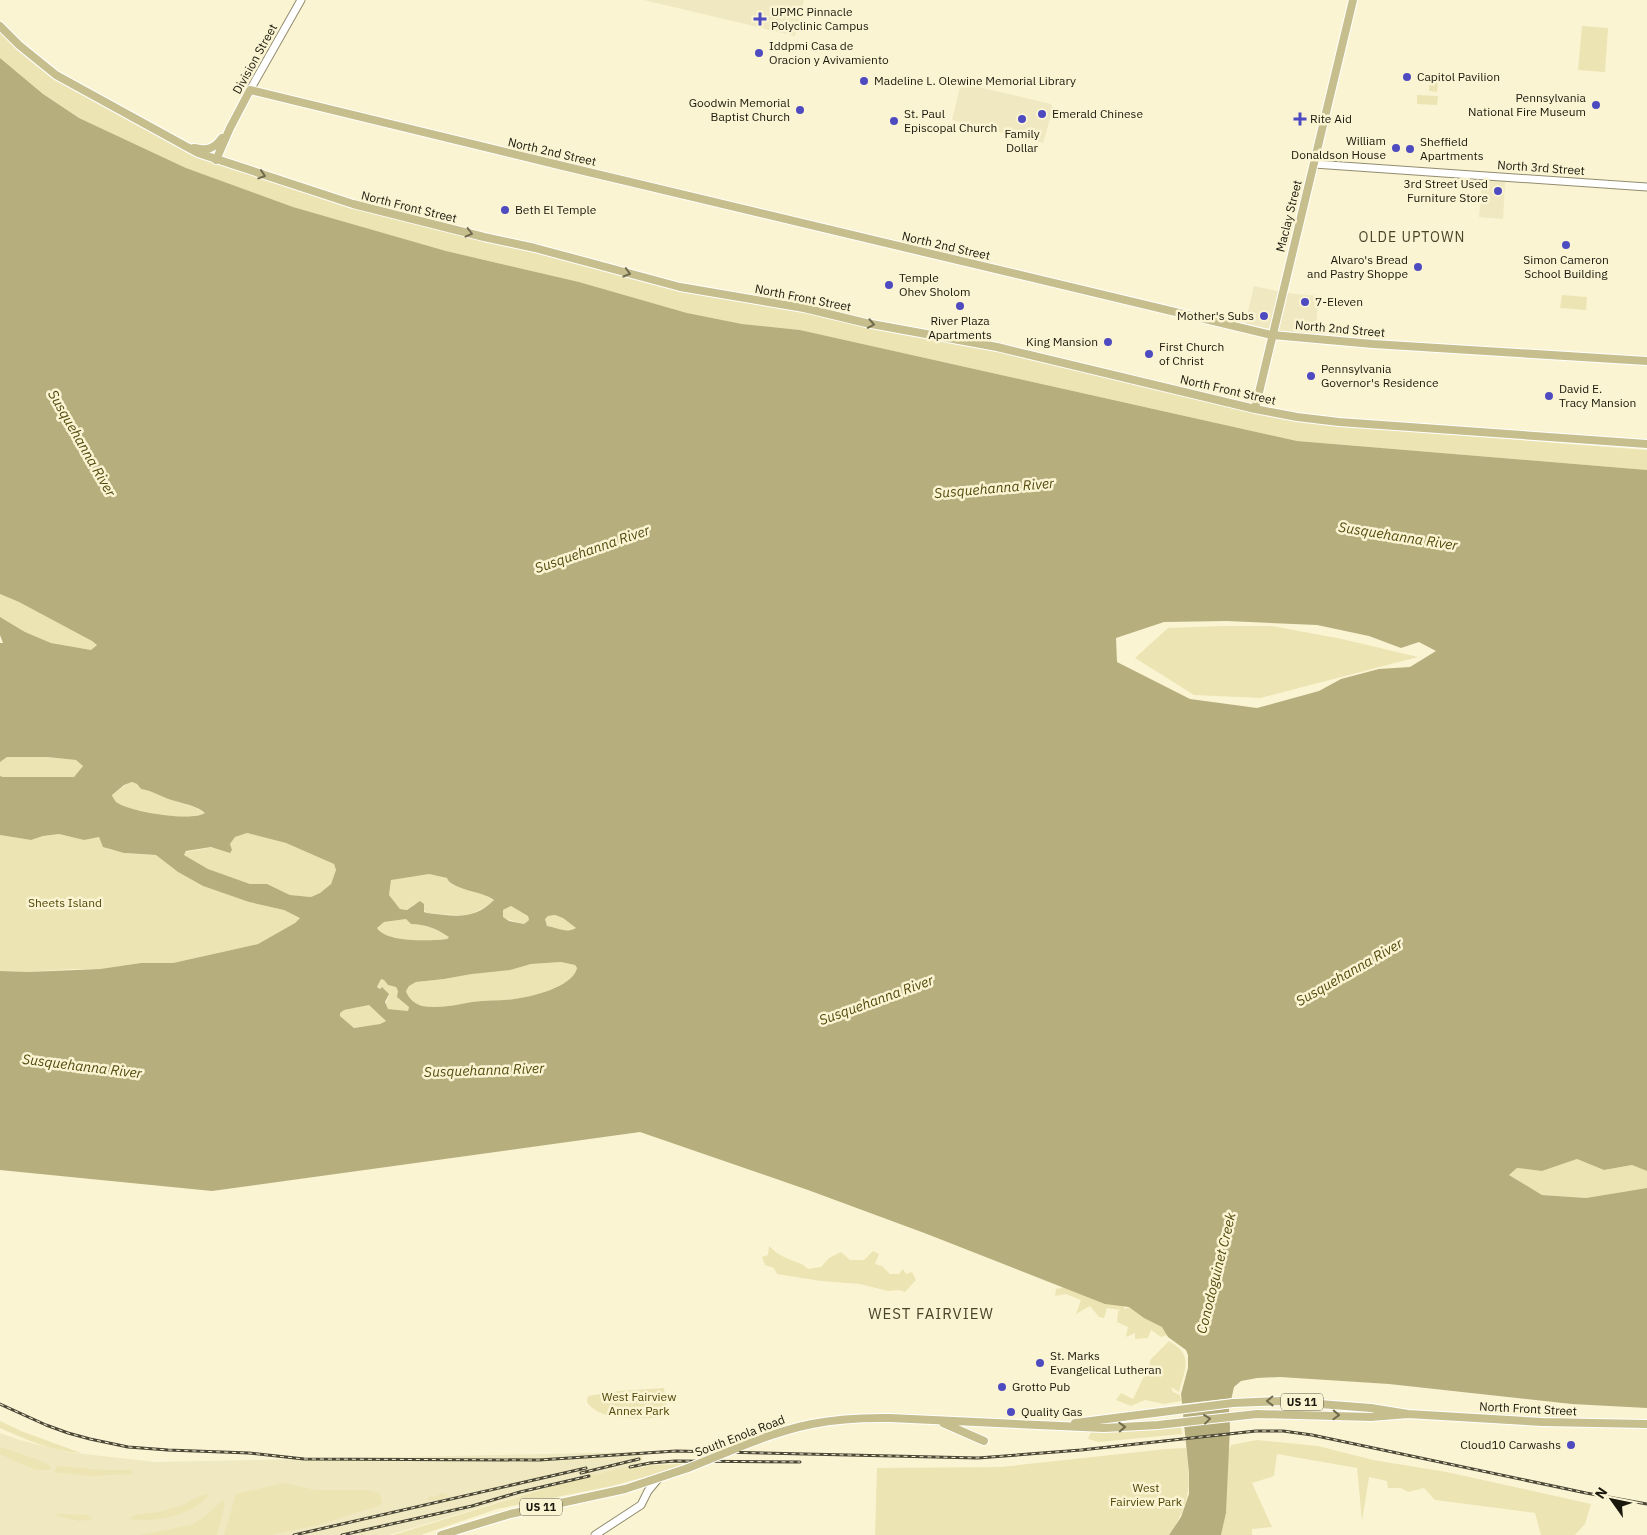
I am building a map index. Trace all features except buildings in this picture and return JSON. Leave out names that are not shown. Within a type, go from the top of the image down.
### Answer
[{"type":"main road","name":"Division Street","points":[[216,160],[250,90],[301,0]]},
{"type":"main road","name":"Maclay Street","points":[[1255,409],[1353,0]]},
{"type":"main road","name":"North Front Street","points":[[0,26],[19,46],[56,75],[198,153],[216,160],[353,204],[550,252],[666,284],[804,308],[866,323],[997,347],[1255,409],[1297,417],[1339,422],[1647,444]]},
{"type":"main road","name":"North 2nd Street","points":[[250,90],[1272,335],[1647,361]]},
{"type":"main road","name":"Division Street","points":[[188,146],[211,149],[220,142],[230,128]]},
{"type":"main road","name":"North 3rd Street","points":[[1314,164],[1647,187]]},
{"type":"main road","name":"North Front Street","points":[[1178,1409],[1233,1403],[1294,1402],[1371,1408],[1408,1414],[1542,1422],[1647,1424]]},
{"type":"main road","name":"South Enola Road","points":[[1056,1426],[1178,1409]]},
{"type":"main road","name":"North Front Street","points":[[1180,1422],[1269,1414],[1371,1417],[1408,1414]]},
{"type":"main road","name":"South Enola Road","points":[[441,1535],[492,1518],[643,1484],[785,1430],[827,1421],[872,1418],[1104,1428],[1180,1422]]},
{"type":"main road","points":[[939,1421],[984,1442]]},
{"type":"main road","points":[[595,1535],[638,1506],[658,1478]]},
{"type":"main road","points":[[643,1484],[644,1499]]},
{"type":"shaded area","name":"UPMC Pinnacle Polyclinic Campus","points":[[644,0],[804,0],[795,36]]},
{"type":"shaded area","points":[[961,83],[1051,104],[1053,108],[1043,143],[952,120]]},
{"type":"shaded area","points":[[1482,179],[1505,181],[1503,219],[1479,217]]},
{"type":"shaded area","points":[[1254,286],[1287,293],[1318,296],[1316,334],[1282,332],[1245,324]]},
{"type":"shaded area","points":[[0,1433],[67,1452],[155,1462],[643,1452],[641,1468],[535,1491],[389,1535],[0,1535]]},
{"type":"green space","points":[[1582,26],[1608,28],[1605,72],[1578,70]]},
{"type":"green space","points":[[0,32],[44,71],[169,142],[196,156],[308,193],[534,251],[664,287],[785,308],[870,328],[990,349],[1296,421],[1325,425],[1647,450],[1647,470],[1297,441],[800,330],[742,324],[687,313],[579,282],[446,251],[293,207],[186,168],[79,118],[43,94],[0,58]]},
{"type":"green space","points":[[1430,74],[1439,74],[1437,92],[1429,91]]},
{"type":"green space","points":[[1417,95],[1438,96],[1437,105],[1417,104]]},
{"type":"green space","points":[[1562,295],[1587,297],[1586,310],[1560,308]]},
{"type":"green space","points":[[0,594],[19,602],[97,645],[91,650],[51,643],[25,632],[0,617]]},
{"type":"green space","points":[[1272,626],[1342,639],[1418,657],[1260,698],[1194,695],[1135,658],[1168,628]]},
{"type":"green space","points":[[7,757],[47,757],[76,760],[83,766],[74,777],[3,777],[0,776],[0,762]]},
{"type":"green space","points":[[132,782],[141,789],[191,806],[205,813],[198,816],[160,815],[133,809],[116,802],[112,795]]},
{"type":"green space","points":[[247,833],[286,843],[334,864],[336,870],[331,884],[320,893],[311,897],[290,895],[267,884],[250,884],[208,869],[184,855],[186,852],[230,844],[235,837]]},
{"type":"green space","name":"Sheets Island","points":[[59,834],[84,840],[99,837],[108,849],[131,854],[156,855],[178,872],[203,886],[249,902],[284,910],[301,918],[258,944],[173,963],[141,963],[100,969],[28,972],[0,971],[0,835],[31,840]]},
{"type":"green space","points":[[429,874],[447,878],[452,885],[475,891],[494,900],[489,905],[468,916],[427,913],[416,903],[407,910],[400,909],[389,895],[391,879]]},
{"type":"green space","points":[[511,906],[528,916],[529,920],[524,924],[503,918],[503,910]]},
{"type":"green space","points":[[555,915],[563,918],[576,928],[565,930],[547,926],[545,919],[548,916]]},
{"type":"green space","points":[[406,919],[411,924],[426,926],[449,936],[447,939],[440,940],[399,939],[382,933],[377,928],[384,922]]},
{"type":"green space","points":[[561,962],[575,965],[577,968],[574,975],[568,981],[550,990],[521,998],[428,1007],[414,1002],[406,991],[409,986],[416,982],[531,964]]},
{"type":"green space","points":[[381,979],[388,985],[396,987],[409,1007],[408,1011],[388,1009],[385,1005],[389,996],[384,989],[377,987]]},
{"type":"green space","points":[[369,1005],[386,1021],[380,1024],[354,1028],[340,1016],[340,1012],[344,1010]]},
{"type":"green space","points":[[1577,1159],[1604,1170],[1632,1165],[1647,1171],[1647,1188],[1586,1198],[1542,1195],[1509,1175],[1517,1168],[1542,1171]]},
{"type":"green space","points":[[769,1246],[781,1256],[801,1263],[808,1269],[821,1267],[829,1258],[841,1252],[850,1260],[864,1260],[873,1251],[879,1254],[875,1264],[882,1266],[890,1274],[899,1274],[903,1269],[906,1274],[912,1272],[916,1280],[905,1292],[899,1290],[888,1291],[860,1284],[821,1281],[777,1274],[774,1268],[765,1265],[762,1257],[768,1255]]},
{"type":"green space","points":[[1067,1287],[1121,1303],[1125,1309],[1131,1306],[1173,1333],[1161,1337],[1151,1330],[1148,1338],[1135,1339],[1135,1333],[1126,1337],[1128,1327],[1117,1322],[1118,1311],[1121,1310],[1107,1308],[1104,1318],[1099,1317],[1090,1306],[1076,1314],[1081,1300],[1066,1294],[1055,1296],[1056,1289]]},
{"type":"green space","points":[[1169,1341],[1177,1346],[1185,1357],[1185,1369],[1179,1392],[1171,1387],[1173,1392],[1180,1395],[1181,1401],[1164,1404],[1145,1400],[1131,1406],[1116,1400],[1121,1393],[1133,1399],[1147,1370],[1149,1370],[1150,1360]]},
{"type":"green space","name":"West Fairview Annex Park","points":[[664,1388],[668,1417],[624,1418],[613,1416],[593,1409],[587,1402],[588,1396],[619,1391]]},
{"type":"green space","points":[[0,1421],[21,1431],[81,1453],[50,1448],[29,1440],[0,1428]]},
{"type":"green space","points":[[1181,1427],[1182,1434],[1099,1442],[1088,1439],[1091,1432]]},
{"type":"green space","points":[[1257,1440],[1318,1446],[1373,1460],[1447,1472],[1591,1504],[1585,1524],[1575,1535],[1541,1535],[1535,1513],[1435,1500],[1424,1488],[1408,1492],[1401,1488],[1388,1488],[1387,1481],[1369,1477],[1362,1521],[1357,1468],[1277,1454],[1274,1476],[1252,1483],[1272,1527],[1252,1529],[1252,1535],[1221,1535],[1226,1513],[1228,1453],[1231,1445]]},
{"type":"green space","points":[[0,1447],[44,1462],[51,1469],[39,1470],[18,1463],[0,1454]]},
{"type":"green space","name":"West Fairview Park","points":[[1186,1448],[1189,1473],[1188,1493],[1182,1513],[1169,1535],[875,1535],[877,1468],[1001,1467]]},
{"type":"green space","points":[[683,1464],[656,1474],[612,1486],[497,1509],[421,1535],[393,1535],[580,1478],[632,1466],[641,1468],[649,1465]]},
{"type":"green space","points":[[56,1466],[102,1470],[130,1470],[133,1474],[89,1476],[54,1472],[57,1468]]},
{"type":"green space","points":[[284,1483],[315,1490],[367,1490],[379,1493],[382,1504],[318,1525],[271,1535],[224,1535],[236,1494]]},
{"type":"green space","points":[[442,1493],[450,1496],[438,1500],[427,1500],[430,1496],[435,1497]]},
{"type":"green space","points":[[207,1494],[208,1496],[201,1503],[182,1513],[160,1519],[129,1519],[134,1515],[158,1512],[181,1506]]},
{"type":"green space","points":[[223,1500],[225,1502],[217,1535],[140,1535],[191,1525],[203,1518]]},
{"type":"green space","points":[[53,1515],[86,1515],[93,1519],[79,1521]]},
{"type":"water","points":[[0,58],[43,94],[79,118],[186,168],[293,207],[446,251],[579,282],[687,313],[742,324],[800,330],[1297,441],[1647,470],[1647,1171],[1632,1165],[1604,1170],[1577,1159],[1542,1171],[1517,1168],[1509,1175],[1542,1195],[1586,1198],[1647,1188],[1647,1408],[1572,1404],[1389,1384],[1280,1377],[1241,1381],[1234,1387],[1229,1409],[1230,1427],[1226,1513],[1221,1535],[1169,1535],[1181,1517],[1189,1494],[1189,1473],[1181,1394],[1188,1368],[1188,1355],[1186,1350],[1168,1337],[1162,1327],[1144,1318],[1129,1307],[1105,1304],[927,1234],[808,1190],[640,1132],[212,1191],[0,1170],[0,971],[28,972],[100,969],[141,963],[173,963],[258,944],[295,923],[300,918],[284,910],[249,902],[203,886],[178,872],[156,855],[124,853],[103,847],[99,837],[84,840],[59,834],[31,840],[0,835],[0,776],[74,777],[83,766],[76,760],[47,757],[7,757],[0,762],[0,643],[3,643],[0,635],[0,617],[25,632],[51,643],[91,650],[97,645],[19,602],[0,594]],"holes":[[[1227,621],[1317,625],[1369,636],[1401,648],[1419,642],[1436,651],[1410,667],[1379,669],[1341,679],[1319,691],[1257,708],[1190,699],[1117,662],[1116,638],[1164,622]],[[132,782],[141,789],[195,807],[205,813],[198,816],[160,815],[123,806],[116,802],[112,795],[124,785]],[[247,833],[286,843],[334,864],[336,870],[331,884],[320,893],[311,897],[290,895],[267,884],[250,884],[208,869],[184,855],[186,851],[211,847],[230,853],[232,850],[230,844],[235,837]],[[429,874],[447,878],[454,885],[483,894],[494,900],[479,911],[455,916],[424,912],[424,904],[420,901],[407,910],[400,909],[389,895],[391,880]],[[511,906],[528,916],[529,920],[524,924],[509,921],[503,917],[503,910]],[[555,915],[563,918],[576,928],[565,930],[547,926],[545,919],[548,916]],[[406,919],[411,924],[431,928],[449,937],[447,939],[431,940],[399,939],[382,933],[377,928],[384,922]],[[561,962],[575,965],[577,968],[574,975],[560,986],[514,999],[428,1007],[414,1002],[406,991],[409,986],[416,982],[510,970],[531,964]],[[381,979],[388,985],[396,987],[398,991],[397,997],[409,1007],[408,1011],[388,1009],[385,1002],[389,994],[382,987],[380,989],[377,987]],[[369,1005],[386,1021],[380,1024],[354,1028],[340,1016],[340,1013],[344,1010]]]},
{"type":"pier","points":[[1234,1398],[1232,1408],[1180,1414],[1180,1404]]},
{"type":"railway","points":[[0,1404],[68,1433],[128,1447],[249,1453],[304,1459],[539,1460],[676,1451],[978,1458],[1081,1450],[1256,1431],[1283,1431],[1312,1435],[1586,1493],[1647,1504]]},
{"type":"railway","points":[[581,1473],[639,1459]]},
{"type":"railway","points":[[630,1467],[675,1461],[800,1462]]},
{"type":"railway","points":[[294,1535],[586,1468]]},
{"type":"railway","points":[[342,1535],[472,1506],[520,1492],[589,1476]]},
{"type":"place","name":"UPMC Pinnacle Polyclinic Campus","points":[[760,19]]},
{"type":"place","name":"Iddpmi Casa de Oracion y Avivamiento","points":[[759,53]]},
{"type":"place","name":"Capitol Pavilion","points":[[1407,77]]},
{"type":"place","name":"Madeline L. Olewine Memorial Library","points":[[864,81]]},
{"type":"place","name":"Pennsylvania National Fire Museum","points":[[1596,105]]},
{"type":"place","name":"Goodwin Memorial Baptist Church","points":[[800,110]]},
{"type":"place","name":"Emerald Chinese","points":[[1042,114]]},
{"type":"place","name":"Family Dollar","points":[[1022,119]]},
{"type":"place","name":"Rite Aid","points":[[1300,119]]},
{"type":"place","name":"St. Paul Episcopal Church","points":[[894,121]]},
{"type":"place","name":"William Donaldson House","points":[[1396,148]]},
{"type":"place","name":"Sheffield Apartments","points":[[1410,149]]},
{"type":"place","name":"3rd Street Used Furniture Store","points":[[1498,191]]},
{"type":"place","name":"Beth El Temple","points":[[505,210]]},
{"type":"place","name":"Simon Cameron School Building","points":[[1566,245]]},
{"type":"place","name":"Alvaro's Bread and Pastry Shoppe","points":[[1418,267]]},
{"type":"place","name":"Temple Ohev Sholom","points":[[889,285]]},
{"type":"place","name":"7-Eleven","points":[[1305,302]]},
{"type":"place","name":"River Plaza Apartments","points":[[960,306]]},
{"type":"place","name":"Mother's Subs","points":[[1264,316]]},
{"type":"place","name":"King Mansion","points":[[1108,342]]},
{"type":"place","name":"First Church of Christ","points":[[1149,354]]},
{"type":"place","name":"Pennsylvania Governor's Residence","points":[[1311,376]]},
{"type":"place","name":"David E. Tracy Mansion","points":[[1549,396]]},
{"type":"place","name":"St. Marks Evangelical Lutheran","points":[[1040,1363]]},
{"type":"place","name":"Grotto Pub","points":[[1002,1387]]},
{"type":"place","name":"Quality Gas","points":[[1011,1412]]},
{"type":"place","name":"Cloud10 Carwashs","points":[[1571,1445]]},
{"type":"district","name":"OLDE UPTOWN","points":[[1412,237]]},
{"type":"district","name":"WEST FAIRVIEW","points":[[931,1314]]},
{"type":"water label","name":"Susquehanna River","points":[[82,443]]},
{"type":"water label","name":"Susquehanna River","points":[[994,488]]},
{"type":"water label","name":"Susquehanna River","points":[[1398,536]]},
{"type":"water label","name":"Susquehanna River","points":[[592,549]]},
{"type":"water label","name":"Susquehanna River","points":[[1349,972]]},
{"type":"water label","name":"Susquehanna River","points":[[876,1000]]},
{"type":"water label","name":"Susquehanna River","points":[[82,1066]]},
{"type":"water label","name":"Susquehanna River","points":[[484,1070]]},
{"type":"water label","name":"Conodoguinet Creek","points":[[1216,1273]]}]
